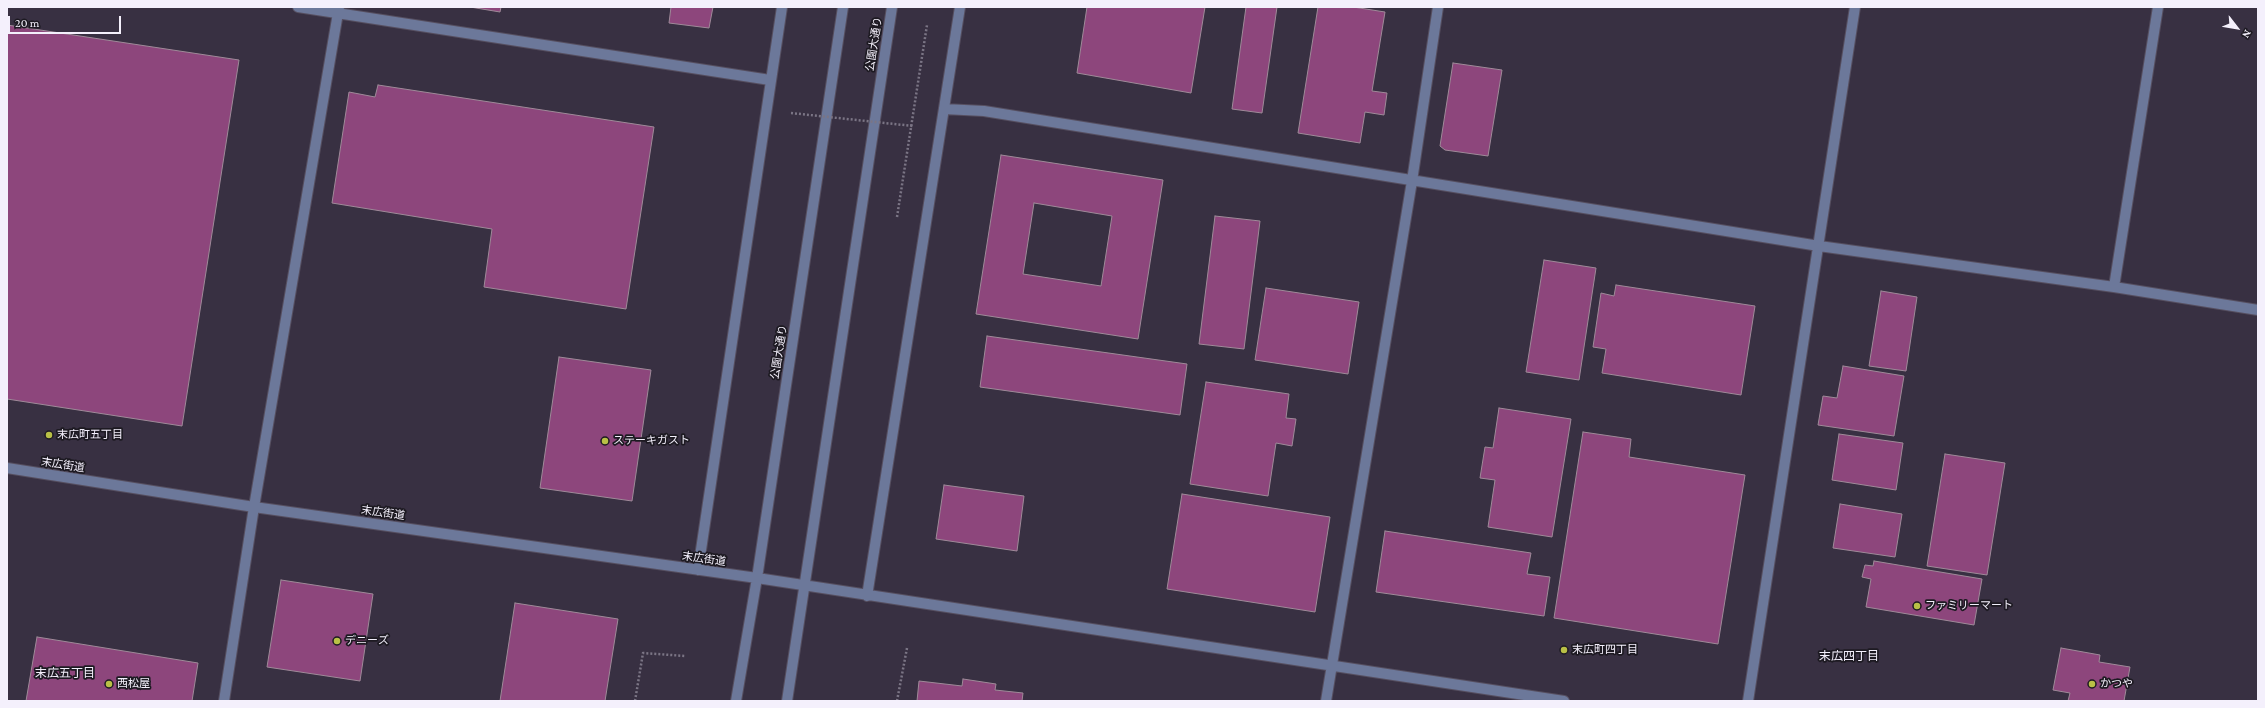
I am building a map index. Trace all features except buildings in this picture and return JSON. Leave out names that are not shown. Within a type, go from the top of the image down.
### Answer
[{"type":"street","points":[[298,7],[338,10],[770,80]]},
{"type":"street","points":[[698,570],[782,7]]},
{"type":"street","name":"公園大通り","points":[[736,701],[757,578],[843,7]]},
{"type":"street","name":"公園大通り","points":[[787,701],[892,7]]},
{"type":"street","points":[[867,596],[960,7]]},
{"type":"street","points":[[1326,701],[1412,181],[1438,7]]},
{"type":"street","points":[[1748,701],[1855,7]]},
{"type":"street","points":[[2114,287],[2158,7]]},
{"type":"street","points":[[224,701],[254,507],[338,10]]},
{"type":"street","points":[[944,110],[984,111],[1819,246],[2114,287],[2258,310]]},
{"type":"street","name":"末広街道","points":[[7,468],[254,507],[757,578],[804,587],[1564,701]]},
{"type":"path","points":[[897,217],[913,126],[926,25]]},
{"type":"path","points":[[791,113],[913,126]]},
{"type":"path","points":[[897,701],[907,648]]},
{"type":"path","points":[[635,701],[643,653],[685,656]]},
{"type":"place","name":"末広町五丁目","points":[[49,435]]},
{"type":"place","name":"ステーキガスト","points":[[605,441]]},
{"type":"place","name":"ファミリーマート","points":[[1917,606]]},
{"type":"place","name":"デニーズ","points":[[337,641]]},
{"type":"place","name":"末広町四丁目","points":[[1564,650]]},
{"type":"place","name":"西松屋","points":[[109,684]]},
{"type":"place","name":"かつや","points":[[2092,684]]},
{"type":"district","name":"末広四丁目","points":[[1849,656]]},
{"type":"district","name":"末広五丁目","points":[[65,673]]}]
